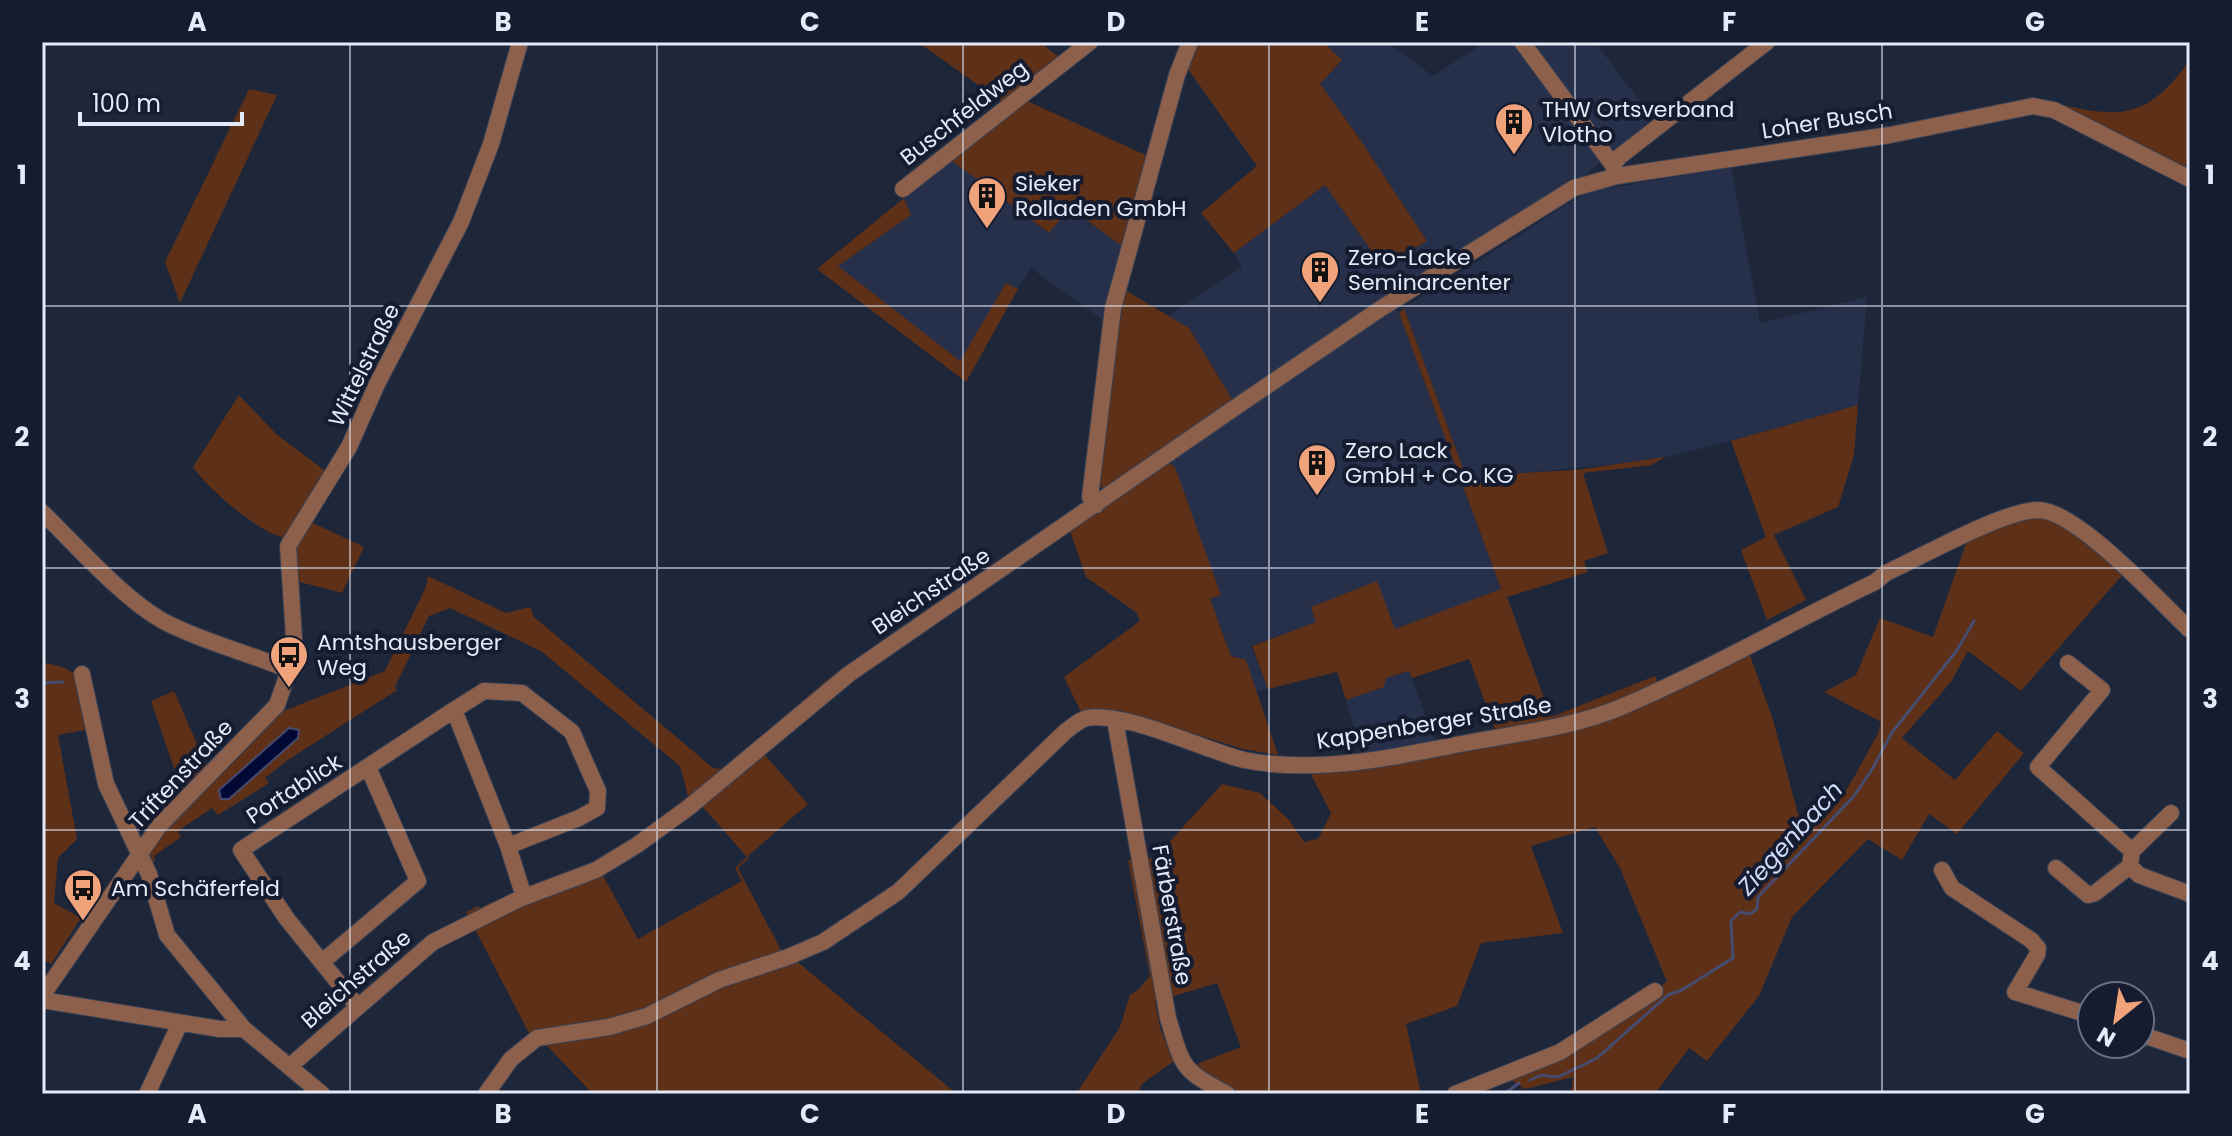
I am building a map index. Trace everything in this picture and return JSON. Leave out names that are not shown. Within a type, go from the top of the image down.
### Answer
[{"type":"street","name":"Wittelstraße","points":[[277,705],[295,653],[288,546],[349,447],[377,384],[461,222],[491,144],[520,42]]},
{"type":"street","name":"Buschfeldweg","points":[[903,189],[1090,42]]},
{"type":"street","points":[[1096,505],[1090,497],[1113,308],[1177,75],[1190,42]]},
{"type":"street","points":[[1522,42],[1615,170]]},
{"type":"street","name":"Bleichstraße","points":[[290,1066],[433,942],[524,897],[596,870],[660,829],[849,674],[1400,297],[1574,188],[1615,170],[1619,157],[1767,42]]},
{"type":"street","name":"Loher Busch","points":[[1615,170],[1890,135],[2033,106],[2054,110],[2190,179]]},
{"type":"street","name":"Kappenberger Straße","points":[[486,1094],[511,1059],[537,1038],[609,1027],[647,1016],[719,980],[784,959],[823,942],[898,892],[1066,731],[1090,718],[1115,720],[1151,729],[1245,760],[1289,766],[1369,760],[1530,733],[1587,720],[1620,707],[1875,582],[1886,573],[2027,511],[2059,514],[2093,539],[2190,630]]},
{"type":"street","points":[[42,512],[120,587],[163,621],[291,671]]},
{"type":"street","points":[[2068,663],[2102,690],[2038,767],[2131,858],[2139,875],[2190,894]]},
{"type":"street","points":[[82,674],[106,784],[139,851],[167,935],[244,1029],[322,1094]]},
{"type":"street","name":"Portablick","points":[[358,1007],[287,919],[241,850],[484,691],[522,693],[572,732],[598,791],[597,808],[508,846]]},
{"type":"street","name":"Triftenstraße","points":[[42,998],[139,851],[159,826],[277,705]]},
{"type":"street","points":[[454,710],[508,846],[524,897]]},
{"type":"street","name":"Färberstraße","points":[[1115,720],[1168,1018],[1182,1063],[1189,1072],[1227,1094]]},
{"type":"street","points":[[322,962],[418,881],[368,767]]},
{"type":"street","points":[[2056,868],[2088,895],[2095,893],[2171,813]]},
{"type":"street","points":[[1942,870],[1952,888],[2031,940],[2038,948],[2015,992],[2076,1011]]},
{"type":"street","points":[[1455,1094],[1560,1052],[1655,991]]},
{"type":"street","points":[[42,998],[180,1023],[244,1029]]},
{"type":"street","points":[[147,1094],[180,1023]]},
{"type":"street","points":[[2156,1039],[2190,1051]]},
{"type":"shaded area","points":[[918,42],[1039,42],[1062,59],[1006,105]]},
{"type":"shaded area","points":[[1199,42],[1323,42],[1342,60],[1320,84],[1427,241],[1383,267],[1325,185],[1234,253],[1201,213],[1257,166],[1188,69]]},
{"type":"shaded area","points":[[1323,42],[1387,42],[1433,76],[1485,42],[1595,42],[1653,118],[1573,185],[1391,300],[1399,313],[1501,590],[1395,630],[1311,607],[1317,622],[1251,646],[1268,689],[1256,692],[1246,660],[1231,656],[1210,599],[1220,595],[1175,468],[1163,453],[1189,328],[1168,316],[1242,267],[1234,253],[1325,185],[1383,266],[1426,241],[1320,84],[1342,60]]},
{"type":"shaded area","points":[[2190,60],[2190,157],[2184,170],[2051,102],[2095,111],[2130,110],[2145,105],[2159,95]]},
{"type":"shaded area","points":[[249,89],[277,95],[180,303],[165,262]]},
{"type":"shaded area","points":[[1027,101],[1150,157],[1126,249],[1070,208],[1049,233],[952,161]]},
{"type":"shaded area","points":[[952,161],[1048,233],[1069,208],[1126,249],[1108,324],[1031,268],[1018,289],[1006,284],[960,362],[838,266],[910,215],[904,198]]},
{"type":"shaded area","points":[[1731,167],[1760,323],[1867,297],[1858,405],[1650,461],[1521,473],[1469,485],[1404,308],[1587,192]]},
{"type":"shaded area","points":[[904,198],[911,215],[838,266],[960,361],[1006,283],[1018,289],[966,382],[817,269]]},
{"type":"shaded area","points":[[1125,290],[1189,328],[1235,404],[1104,489],[1099,485],[1098,473]]},
{"type":"shaded area","points":[[1404,308],[1469,485],[1521,473],[1576,470],[1665,457],[1652,465],[1583,473],[1608,553],[1584,561],[1588,572],[1507,597],[1551,717],[1655,676],[1658,683],[1746,644],[1773,720],[1803,833],[1816,825],[1837,803],[1878,734],[1881,722],[1824,692],[1856,675],[1880,618],[1933,637],[1968,538],[2027,513],[2058,521],[2124,573],[2021,691],[1968,651],[1951,682],[1902,738],[1955,780],[1997,731],[2024,753],[1957,834],[1929,814],[1902,860],[1868,839],[1792,917],[1759,996],[1707,1061],[1689,1048],[1655,1094],[1571,1094],[1573,1077],[1525,1089],[1502,1074],[1619,1012],[1667,982],[1620,868],[1595,827],[1531,846],[1563,933],[1481,943],[1457,1006],[1406,1024],[1421,1094],[1231,1094],[1189,1067],[1241,1047],[1217,983],[1155,1000],[1160,1027],[1173,1062],[1143,1083],[1137,1094],[1076,1094],[1120,1027],[1130,995],[1150,976],[1128,860],[1155,858],[1222,784],[1260,793],[1289,820],[1304,842],[1318,839],[1331,813],[1305,763],[1497,734],[1469,659],[1412,678],[1409,671],[1386,678],[1384,687],[1346,700],[1337,672],[1268,689],[1252,646],[1316,622],[1311,607],[1377,581],[1395,629],[1501,589],[1399,313]]},
{"type":"shaded area","points":[[239,395],[276,434],[328,473],[311,522],[364,547],[342,593],[292,580],[288,538],[251,521],[222,498],[193,467]]},
{"type":"shaded area","points":[[1858,405],[1854,455],[1838,507],[1774,535],[1806,600],[1767,620],[1741,550],[1766,537],[1731,441]]},
{"type":"shaded area","points":[[1169,463],[1175,467],[1221,595],[1210,599],[1231,656],[1246,660],[1278,755],[1243,749],[1118,710],[1081,712],[1064,677],[1140,621],[1137,613],[1086,577],[1070,531]]},
{"type":"shaded area","points":[[998,564],[764,754],[808,804],[738,868],[783,954],[789,955],[957,1094],[593,1094],[535,1033],[529,1033],[466,912],[603,857],[688,796],[680,766],[541,651],[450,608],[429,616],[395,687],[397,690],[288,760],[265,778],[269,783],[218,815],[212,808],[178,831],[181,837],[154,856],[155,861],[150,865],[150,850],[168,825],[281,712],[385,671],[426,587],[428,576],[506,613],[531,607],[533,616],[713,768],[723,769],[828,679]],"holes":[[[703,807],[747,857],[735,868],[742,881],[638,939],[602,874]]]},
{"type":"shaded area","points":[[42,662],[76,674],[90,729],[58,735],[77,839],[58,858],[54,903],[81,918],[51,964],[42,960]]},
{"type":"shaded area","points":[[1409,671],[1436,745],[1363,757],[1346,700],[1384,687],[1385,678]]},
{"type":"shaded area","points":[[174,691],[207,767],[182,791],[151,701]]},
{"type":"shaded area","points":[[289,728],[299,730],[298,738],[229,799],[221,799],[219,790]]},
{"type":"waterway","name":"Ziegenbach","points":[[1530,1080],[1541,1075],[1558,1077],[1597,1058],[1668,995],[1682,990],[1733,958],[1731,921],[1740,912],[1750,914],[1757,909],[1758,897],[1854,796],[1891,734],[1957,650],[1974,621]]},
{"type":"waterway","points":[[42,683],[63,682]]},
{"type":"waterway","name":"Ziegenbach","points":[[1504,1094],[1519,1083]]},
{"type":"place","name":"THW Ortsverband Vlotho","points":[[1514,156]]},
{"type":"place","name":"Sieker Rolladen GmbH","points":[[987,230]]},
{"type":"place","name":"Zero-Lacke Seminarcenter","points":[[1320,304]]},
{"type":"place","name":"Zero Lack GmbH + Co. KG","points":[[1317,497]]},
{"type":"place","name":"Amtshausberger Weg","points":[[289,689]]},
{"type":"place","name":"Am Schäferfeld","points":[[83,922]]}]
